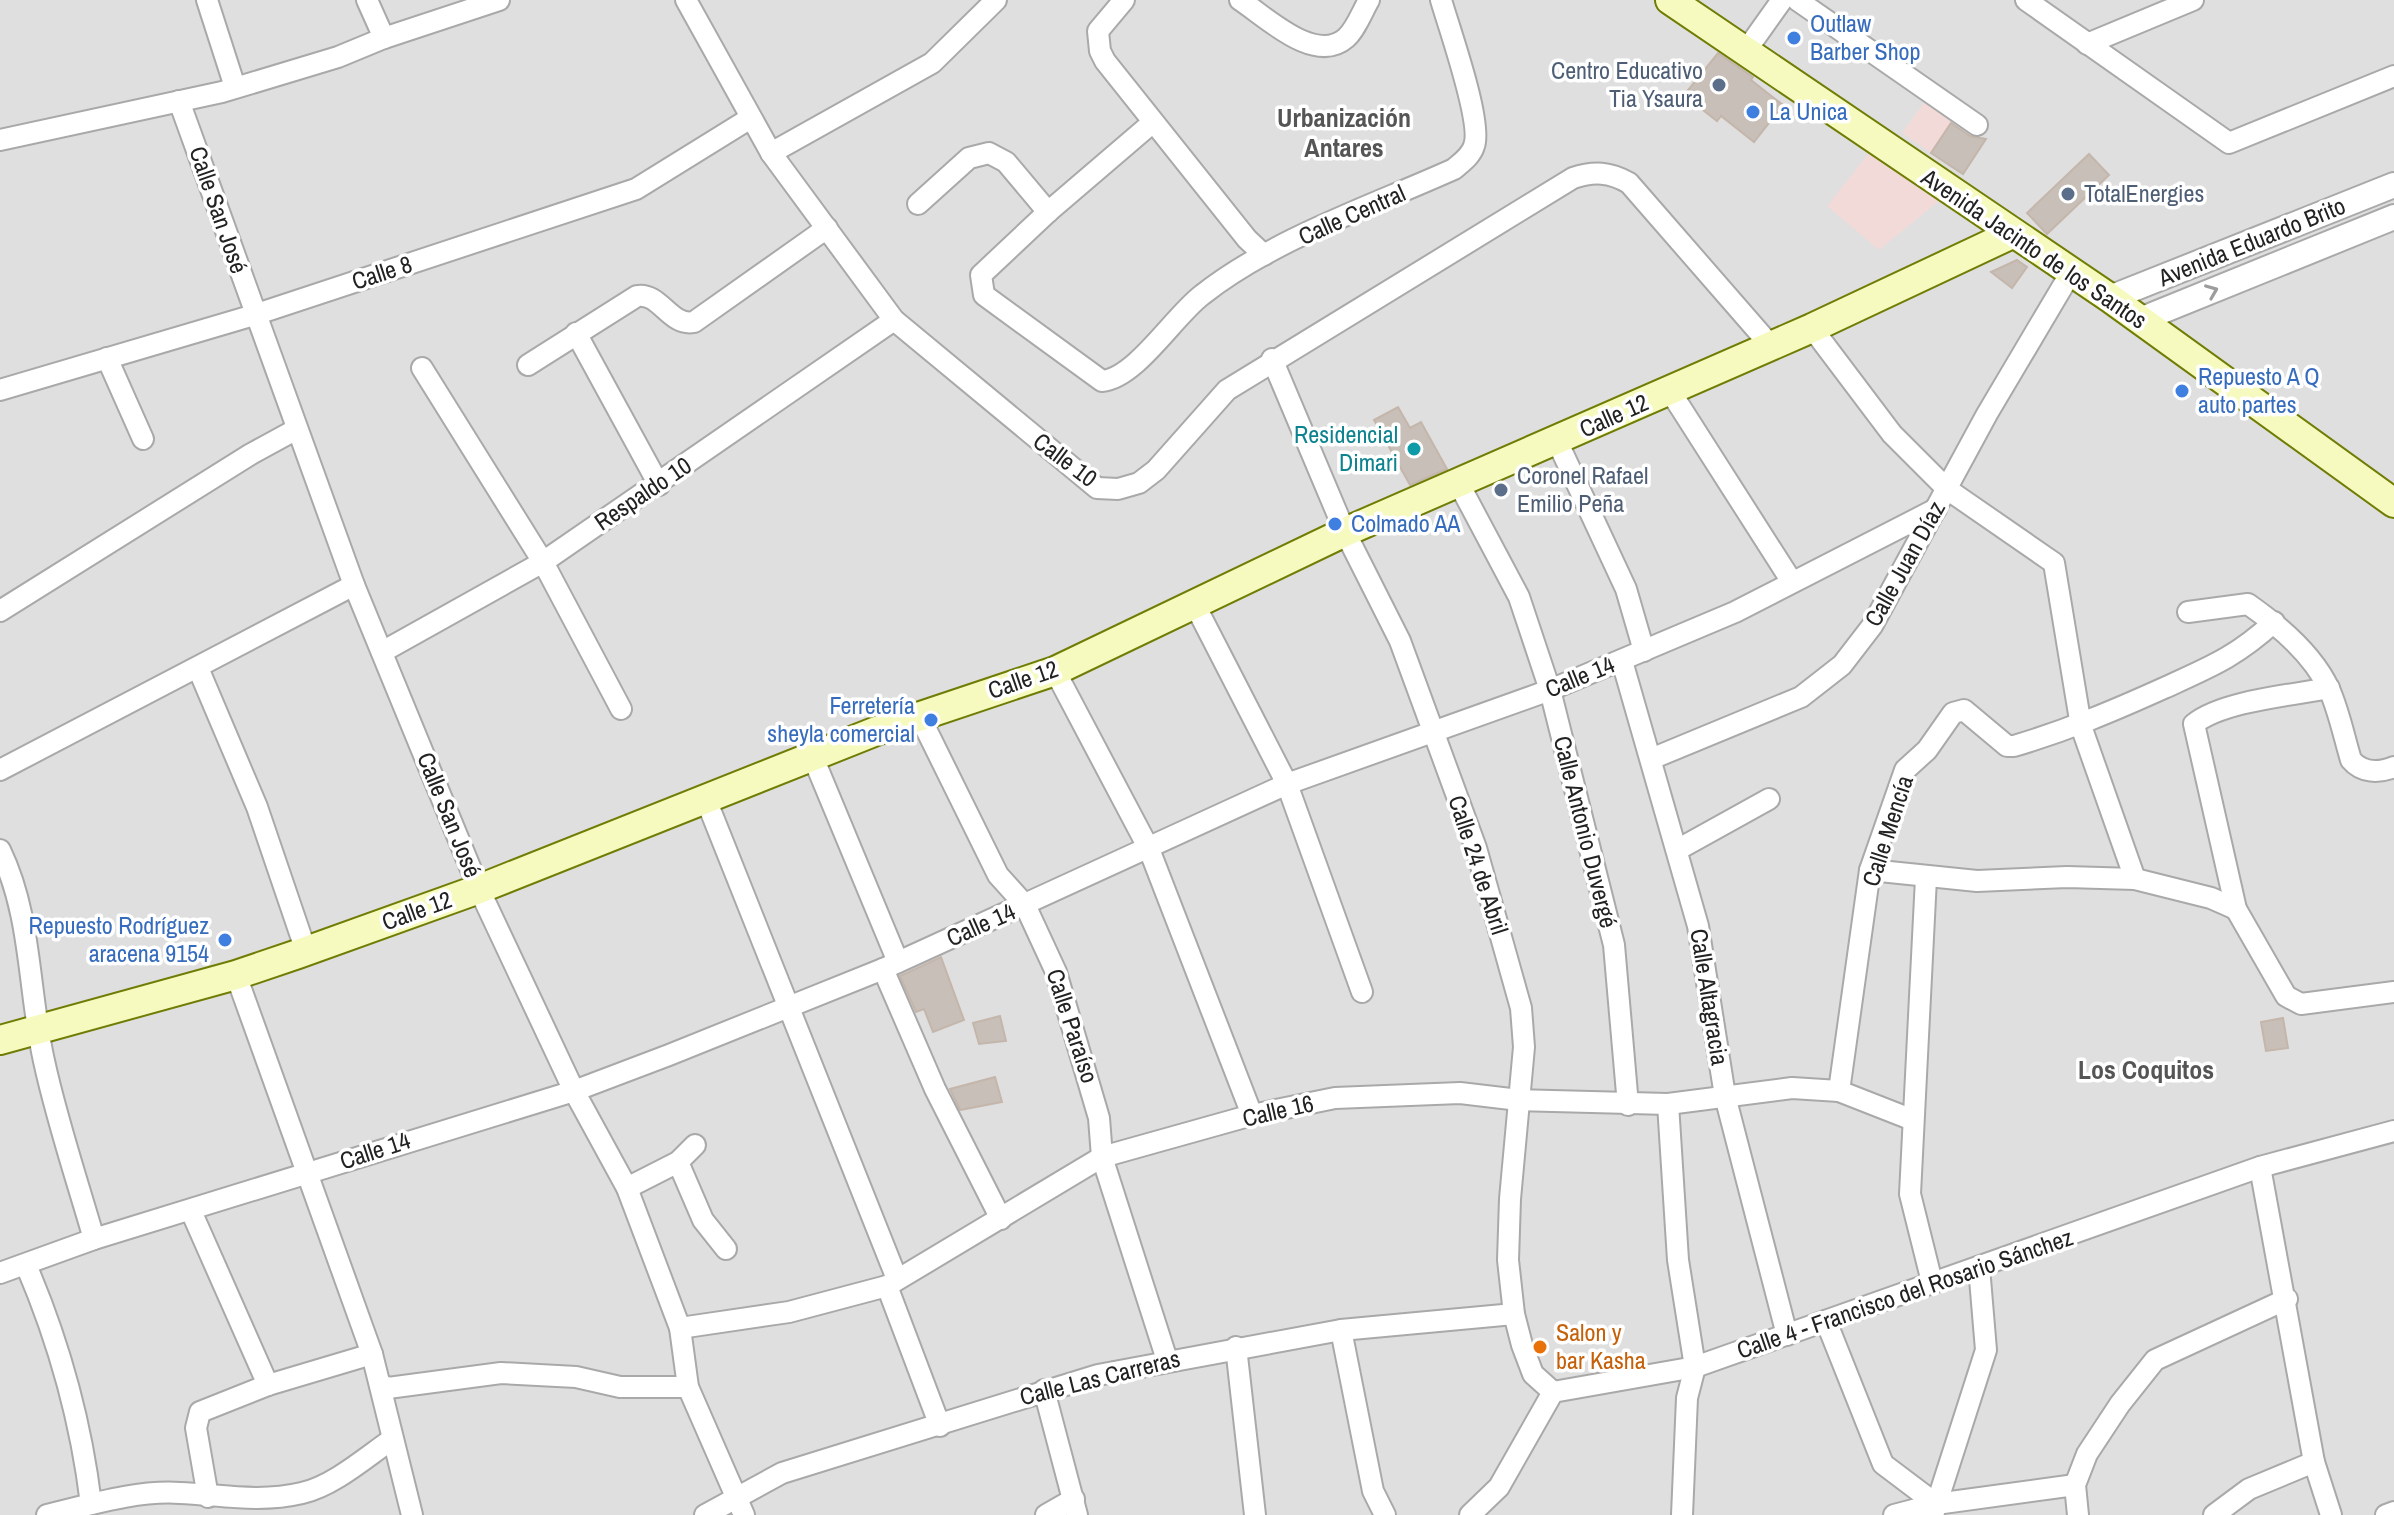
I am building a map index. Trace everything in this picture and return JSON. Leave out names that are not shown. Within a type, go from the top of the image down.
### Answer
[{"type":"main road","name":"Avenida Jacinto de los Santos","points":[[1670,0],[2070,274],[2110,298],[2394,503]]},
{"type":"main road","name":"Calle 12","points":[[0,1040],[236,975],[306,951],[479,889],[705,797],[919,715],[1055,671],[1345,532],[1812,328],[2012,234]]},
{"type":"street","points":[[207,0],[235,87]]},
{"type":"street","points":[[367,0],[384,38]]},
{"type":"street","points":[[0,140],[235,87],[338,57],[474,4],[499,0]]},
{"type":"street","name":"Calle 10","points":[[686,0],[749,119],[771,153],[894,320],[1097,488],[1118,489],[1139,483],[1156,470],[1227,390],[1272,359],[1573,178],[1590,173],[1605,173],[1629,183],[1771,346]]},
{"type":"street","points":[[771,153],[932,63],[996,0]]},
{"type":"street","points":[[1124,0],[1102,23],[1097,40],[1105,61],[1247,239],[1264,255]]},
{"type":"street","points":[[1240,0],[1306,43],[1328,47],[1349,36],[1369,0]]},
{"type":"street","name":"Calle Central","points":[[1048,212],[989,264],[981,275],[980,285],[992,302],[1092,377],[1112,380],[1129,369],[1185,308],[1224,278],[1264,255],[1454,169],[1474,148],[1474,119],[1441,0]]},
{"type":"street","points":[[1745,52],[1781,0]]},
{"type":"street","points":[[1797,0],[1977,125]]},
{"type":"street","points":[[2026,0],[2229,143],[2394,76]]},
{"type":"street","points":[[2087,44],[2193,0]]},
{"type":"street","name":"Calle San José","points":[[179,101],[295,430],[354,585],[479,889],[574,1091],[627,1188],[680,1328],[688,1387],[741,1507]]},
{"type":"street","name":"Calle 8","points":[[0,390],[254,315],[636,189],[749,119]]},
{"type":"street","points":[[918,204],[969,158],[989,153],[1006,162],[1048,212],[1152,123]]},
{"type":"street","name":"Avenida Eduardo Brito","points":[[2110,298],[2394,185]]},
{"type":"street","name":"Avenida Eduardo Brito","points":[[2140,320],[2394,217]]},
{"type":"street","points":[[528,365],[643,295],[679,321],[694,322],[827,228]]},
{"type":"street","name":"Calle Juan Díaz","points":[[1651,759],[1801,697],[1842,665],[1872,626],[2070,274]]},
{"type":"street","name":"Respaldo 10","points":[[382,652],[543,562],[659,485],[894,320]]},
{"type":"street","points":[[1812,328],[1892,434],[1947,489],[2054,563],[2081,726],[2135,879]]},
{"type":"street","points":[[576,333],[659,485]]},
{"type":"street","points":[[107,358],[143,439]]},
{"type":"street","name":"Calle 24 de Abril","points":[[1272,359],[1345,532],[1400,641],[1476,848],[1521,1008],[1524,1047],[1509,1214],[1508,1260],[1514,1314],[1533,1374],[1553,1392]]},
{"type":"street","points":[[422,368],[543,562],[621,709]]},
{"type":"street","points":[[1670,391],[1792,582]]},
{"type":"street","points":[[0,611],[251,454],[295,430]]},
{"type":"street","points":[[1557,441],[1626,589],[1644,651]]},
{"type":"street","name":"Calle Antonio Duvergé","points":[[1459,484],[1519,597],[1550,690],[1614,945],[1628,1105]]},
{"type":"street","name":"Calle 14","points":[[0,1273],[94,1239],[574,1091],[891,966],[1287,784],[1550,690],[1735,612],[1936,509]]},
{"type":"street","points":[[0,770],[354,585]]},
{"type":"street","points":[[2188,612],[2248,604],[2274,622],[2313,664],[2329,688],[2351,760],[2357,767],[2374,772],[2394,767]]},
{"type":"street","points":[[1195,605],[1287,784],[1362,992]]},
{"type":"street","name":"Calle Mencía","points":[[1839,1091],[1870,870],[1905,770],[1927,750],[1958,709],[1964,710],[2007,746],[2081,726],[2216,667],[2247,647],[2274,622]]},
{"type":"street","name":"Calle Altagracia","points":[[1622,661],[1698,926],[1725,1096],[1787,1335]]},
{"type":"street","points":[[198,668],[257,807],[306,951]]},
{"type":"street","points":[[1055,671],[1149,849],[1252,1115]]},
{"type":"street","points":[[2329,688],[2241,706],[2202,717],[2194,724],[2236,909],[2291,1002],[2301,1004],[2394,992]]},
{"type":"street","name":"Calle Paraíso","points":[[919,715],[998,875],[1025,905],[1056,972],[1099,1118],[1102,1157],[1167,1360]]},
{"type":"street","points":[[812,755],[891,966],[923,1064],[1001,1219]]},
{"type":"street","points":[[705,797],[892,1283],[940,1426]]},
{"type":"street","points":[[1677,850],[1769,799]]},
{"type":"street","points":[[3,863],[30,953],[44,1060],[94,1239]]},
{"type":"street","points":[[1870,870],[1977,881],[2067,877],[2135,879],[2211,898],[2236,909]]},
{"type":"street","points":[[1926,878],[1910,1194],[1932,1282]]},
{"type":"street","points":[[236,975],[372,1354],[412,1515]]},
{"type":"street","name":"Calle 16","points":[[680,1328],[789,1312],[892,1283],[1102,1157],[1252,1115],[1335,1098],[1460,1093],[1519,1100],[1628,1105],[1668,1104],[1792,1088],[1839,1091],[1913,1120]]},
{"type":"street","points":[[1668,1104],[1678,1260],[1695,1367],[1687,1398],[1682,1515]]},
{"type":"street","name":"Calle 4 - Francisco del Rosario Sánchez","points":[[1553,1392],[1695,1367],[2260,1167],[2394,1131]]},
{"type":"street","points":[[627,1188],[678,1162],[695,1145]]},
{"type":"street","points":[[678,1162],[703,1220],[726,1249]]},
{"type":"street","points":[[2260,1167],[2287,1299],[2314,1462],[2331,1515]]},
{"type":"street","points":[[191,1211],[268,1385]]},
{"type":"street","points":[[26,1265],[50,1321],[73,1400],[85,1452],[91,1504]]},
{"type":"street","points":[[1934,1509],[1986,1350],[1979,1267]]},
{"type":"street","points":[[2078,1515],[2075,1485],[2087,1454],[2120,1404],[2155,1360],[2287,1299]]},
{"type":"street","name":"Calle Las Carreras","points":[[705,1515],[741,1507],[782,1473],[940,1426],[1044,1390],[1167,1360],[1341,1330],[1514,1314]]},
{"type":"street","points":[[1826,1321],[1883,1464],[1934,1509]]},
{"type":"street","points":[[1341,1330],[1373,1491],[1385,1515]]},
{"type":"street","points":[[1236,1347],[1255,1515]]},
{"type":"street","points":[[208,1497],[196,1428],[200,1412],[268,1385],[372,1354]]},
{"type":"street","points":[[380,1384],[388,1388],[501,1373],[576,1377],[620,1387],[688,1387]]},
{"type":"street","points":[[1044,1390],[1076,1507],[1046,1515]]},
{"type":"street","points":[[1470,1515],[1499,1487],[1553,1392]]},
{"type":"street","points":[[47,1515],[148,1495],[179,1493],[242,1500],[304,1493],[351,1468],[391,1440]]},
{"type":"street","points":[[2214,1515],[2227,1501],[2249,1489],[2314,1462]]},
{"type":"street","points":[[1894,1515],[2075,1485]]},
{"type":"street","points":[[148,1495],[154,1515]]},
{"type":"street","points":[[2386,1515],[2394,1512]]},
{"type":"shaded area","points":[[0,0],[2394,0],[2394,1515],[0,1515]]},
{"type":"shaded area","points":[[1926,100],[1954,118],[1931,153],[1902,133]]},
{"type":"shaded area","points":[[1869,153],[1939,201],[1879,250],[1827,206]]},
{"type":"building","points":[[1718,53],[1753,77],[1751,80],[1783,105],[1754,142],[1721,116],[1717,121],[1684,95]]},
{"type":"building","points":[[1951,123],[1970,136],[1986,139],[1963,174],[1931,153]]},
{"type":"building","name":"TotalEnergies","points":[[2089,154],[2109,175],[2047,234],[2027,213]]},
{"type":"building","points":[[2017,260],[2027,267],[2012,288],[1991,272]]},
{"type":"building","name":"Residencial Dimari","points":[[1398,407],[1410,428],[1421,422],[1447,469],[1410,485],[1374,420]]},
{"type":"building","points":[[941,957],[964,1020],[933,1032],[924,1009],[916,1012],[900,976]]},
{"type":"building","points":[[1000,1016],[1006,1041],[979,1044],[973,1023]]},
{"type":"building","points":[[2283,1018],[2288,1048],[2266,1051],[2261,1022]]},
{"type":"building","points":[[995,1077],[1002,1102],[960,1110],[950,1089]]},
{"type":"place","name":"Outlaw Barber Shop","points":[[1794,38]]},
{"type":"place","name":"Centro Educativo Tia Ysaura","points":[[1719,85]]},
{"type":"place","name":"La Unica","points":[[1753,112]]},
{"type":"place","name":"TotalEnergies","points":[[2068,194]]},
{"type":"place","name":"Repuesto A Q auto partes","points":[[2182,391]]},
{"type":"place","name":"Residencial Dimari","points":[[1414,449]]},
{"type":"place","name":"Coronel Rafael Emilio Peña","points":[[1501,490]]},
{"type":"place","name":"Colmado AA","points":[[1335,524]]},
{"type":"place","name":"Ferretería sheyla comercial","points":[[931,720]]},
{"type":"place","name":"Repuesto Rodríguez aracena 9154","points":[[225,940]]},
{"type":"place","name":"Salon y bar Kasha","points":[[1540,1347]]},
{"type":"district","name":"Urbanización Antares","points":[[1344,133]]},
{"type":"district","name":"Los Coquitos","points":[[2146,1070]]}]
